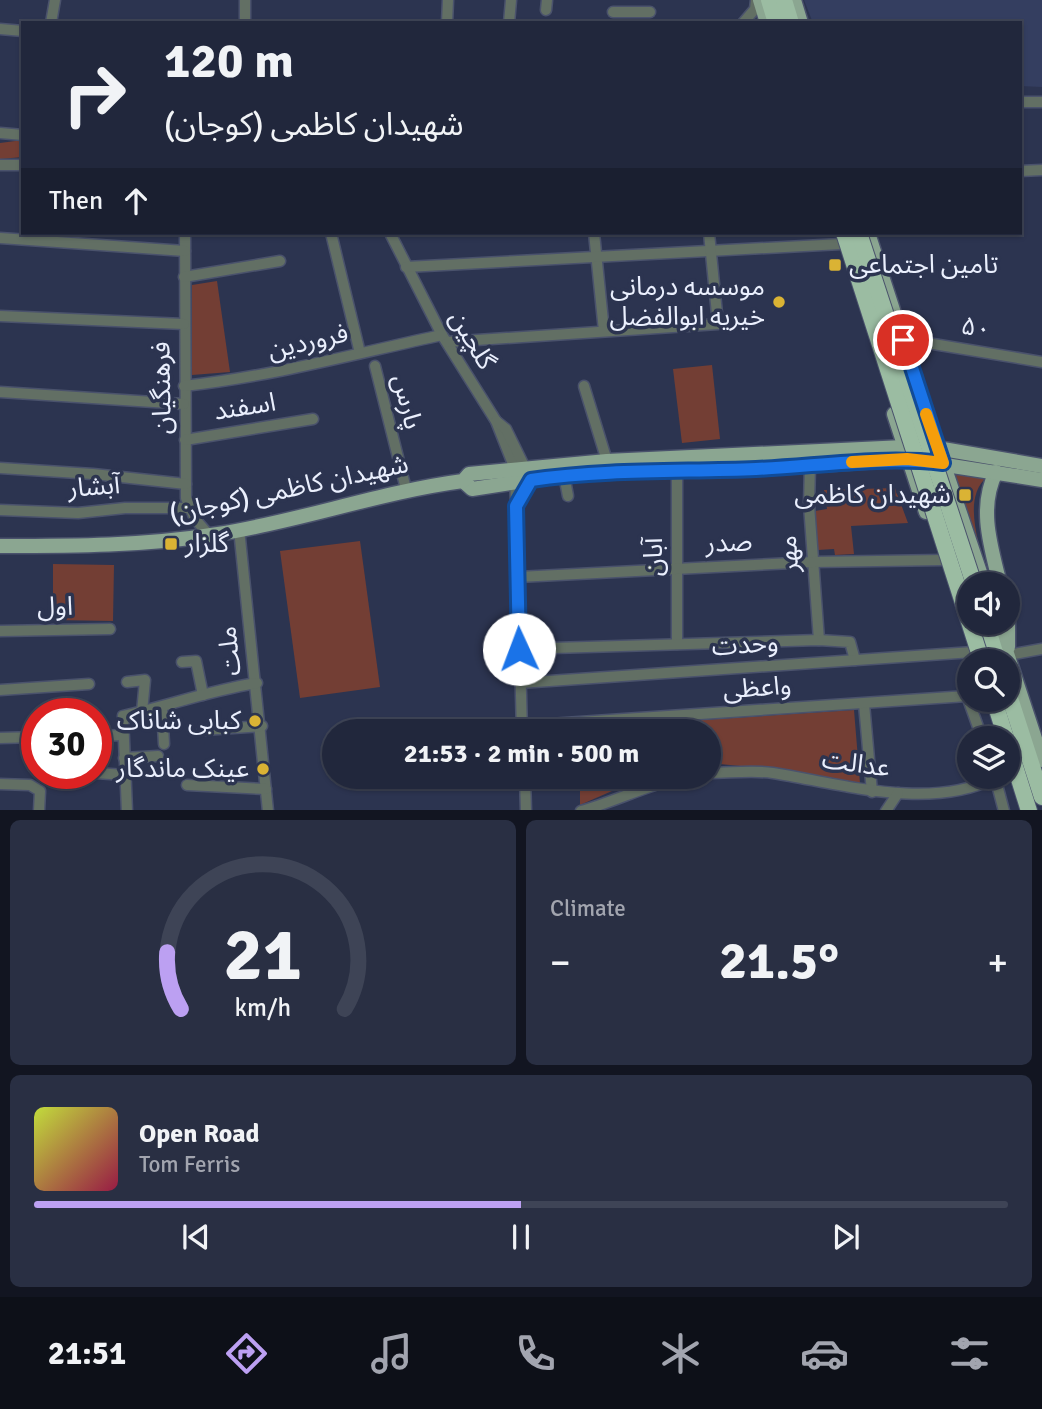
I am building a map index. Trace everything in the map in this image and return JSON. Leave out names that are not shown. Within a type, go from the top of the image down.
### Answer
[{"type":"highway","points":[[769,0],[775,21]]},
{"type":"highway","points":[[784,0],[790,21]]},
{"type":"highway","points":[[860,235],[970,572]]},
{"type":"highway","points":[[841,237],[974,649]]},
{"type":"highway","points":[[1014,712],[1042,797]]},
{"type":"highway","points":[[1020,786],[1027,810]]},
{"type":"main road","points":[[758,0],[766,21]]},
{"type":"main road","points":[[794,0],[800,21]]},
{"type":"main road","points":[[869,235],[980,572]]},
{"type":"main road","points":[[841,237],[906,453],[974,649]]},
{"type":"main road","points":[[906,453],[937,448],[1042,466]]},
{"type":"main road","points":[[906,453],[943,463],[1042,480]]},
{"type":"main road","name":"شهیدان کاظمی (کوجان)","points":[[522,475],[810,465],[874,460],[906,453]]},
{"type":"main road","name":"شهیدان کاظمی (کوجان)","points":[[0,546],[111,546],[209,535],[406,489],[463,481],[472,489],[522,475],[607,461],[906,453]]},
{"type":"main road","points":[[874,460],[894,467],[916,483]]},
{"type":"main road","points":[[996,472],[988,489],[985,505],[998,572]]},
{"type":"main road","points":[[1020,702],[1042,760]]},
{"type":"main road","points":[[1019,789],[1027,810]]},
{"type":"street","points":[[51,21],[55,0]]},
{"type":"street","points":[[245,0],[245,21]]},
{"type":"street","points":[[447,21],[448,0]]},
{"type":"street","points":[[509,21],[511,0]]},
{"type":"street","points":[[745,21],[755,9],[758,0]]},
{"type":"street","points":[[613,12],[626,6],[650,12]]},
{"type":"street","points":[[0,29],[21,31]]},
{"type":"street","points":[[1022,102],[1042,102]]},
{"type":"street","points":[[0,134],[21,135]]},
{"type":"street","points":[[0,165],[21,165]]},
{"type":"street","points":[[1022,171],[1042,170]]},
{"type":"street","name":"فرهنگیان","points":[[185,235],[186,484],[190,508],[209,535]]},
{"type":"street","name":"پارس","points":[[332,235],[360,353]]},
{"type":"street","name":"گلچین","points":[[391,235],[444,338],[496,421],[506,429],[522,475]]},
{"type":"street","points":[[594,235],[604,331]]},
{"type":"street","points":[[709,235],[711,250]]},
{"type":"street","points":[[406,267],[596,258],[841,237]]},
{"type":"street","points":[[0,239],[184,250]]},
{"type":"street","name":"فروردین","points":[[184,386],[235,381],[333,362],[360,353],[444,338],[718,324],[711,250]]},
{"type":"street","points":[[184,277],[280,261]]},
{"type":"street","points":[[0,316],[184,324]]},
{"type":"street","name":"۵۰","points":[[903,340],[1042,362]]},
{"type":"street","name":"پارس","points":[[375,366],[406,489]]},
{"type":"street","points":[[584,386],[607,461]]},
{"type":"street","points":[[0,392],[184,404]]},
{"type":"street","name":"اسفند","points":[[185,440],[313,419]]},
{"type":"street","name":"مهر","points":[[810,465],[809,505],[818,640]]},
{"type":"street","points":[[0,468],[186,484]]},
{"type":"street","name":"آبان","points":[[677,470],[677,644]]},
{"type":"street","points":[[522,475],[516,506],[522,719]]},
{"type":"street","points":[[564,475],[568,496]]},
{"type":"street","name":"آبشار","points":[[0,510],[78,513],[125,508],[190,508]]},
{"type":"street","name":"ملت","points":[[239,529],[262,726],[268,810]]},
{"type":"street","name":"صدر","points":[[518,578],[813,562],[943,560]]},
{"type":"street","name":"اول","points":[[0,631],[110,629]]},
{"type":"street","points":[[519,649],[818,640],[850,642],[855,660]]},
{"type":"street","points":[[1020,654],[1042,649]]},
{"type":"street","name":"وحدت","points":[[520,683],[855,660],[957,658]]},
{"type":"street","points":[[182,663],[196,661],[203,695]]},
{"type":"street","points":[[127,682],[145,680],[142,712]]},
{"type":"street","points":[[127,810],[123,716],[162,708],[222,688],[257,683]]},
{"type":"street","points":[[0,690],[89,684]]},
{"type":"street","name":"واعظی","points":[[628,719],[957,697]]},
{"type":"street","points":[[864,704],[872,792]]},
{"type":"street","points":[[162,708],[164,744]]},
{"type":"street","points":[[203,730],[262,726]]},
{"type":"street","points":[[112,735],[123,735]]},
{"type":"street","points":[[0,738],[21,737]]},
{"type":"street","points":[[124,758],[158,756]]},
{"type":"street","name":"عدالت","points":[[721,772],[771,773],[872,792],[964,789]]},
{"type":"street","points":[[112,775],[125,775]]},
{"type":"street","points":[[0,784],[30,785],[40,791],[43,810]]},
{"type":"street","points":[[187,785],[266,789]]},
{"type":"street","points":[[525,789],[526,810]]},
{"type":"street","points":[[581,810],[614,801],[635,789]]},
{"type":"street","points":[[998,789],[1004,810]]},
{"type":"street","points":[[886,810],[898,793]]},
{"type":"shaded area","points":[[804,0],[1042,0],[1042,87],[1022,86],[1022,21],[812,21]]},
{"type":"shaded area","points":[[21,140],[21,157],[0,159],[0,143]]},
{"type":"shaded area","points":[[217,281],[230,372],[192,375],[192,285]]},
{"type":"shaded area","points":[[712,365],[720,439],[682,443],[673,369]]},
{"type":"shaded area","points":[[951,469],[988,476],[975,496],[974,508],[974,521],[985,572]]},
{"type":"shaded area","points":[[895,488],[908,523],[851,526],[854,554],[835,555],[834,549],[818,550],[815,511],[827,509],[824,490]]},
{"type":"shaded area","points":[[360,541],[380,687],[300,698],[280,551]]},
{"type":"shaded area","points":[[53,564],[114,565],[113,621],[53,620]]},
{"type":"shaded area","points":[[854,710],[860,783],[794,771],[721,764],[721,719],[716,719]]},
{"type":"shaded area","points":[[580,789],[617,789],[580,805]]},
{"type":"slow traffic","points":[[852,462],[907,459],[943,463],[926,414]]},
{"type":"place","name":"تامین اجتماعی","points":[[835,265]]},
{"type":"place","name":"موسسه درمانی خیریه ابوالفضل","points":[[779,302]]},
{"type":"place","name":"شهیدان کاظمی","points":[[965,495]]},
{"type":"place","name":"گلزار","points":[[171,544]]},
{"type":"place","name":"کبابی شاناک","points":[[255,721]]},
{"type":"place","name":"عینک ماندگار","points":[[263,769]]},
{"type":"route","points":[[519,649],[516,506],[531,480],[564,475],[649,470],[756,469],[874,460],[907,459],[943,463],[903,340]]}]
